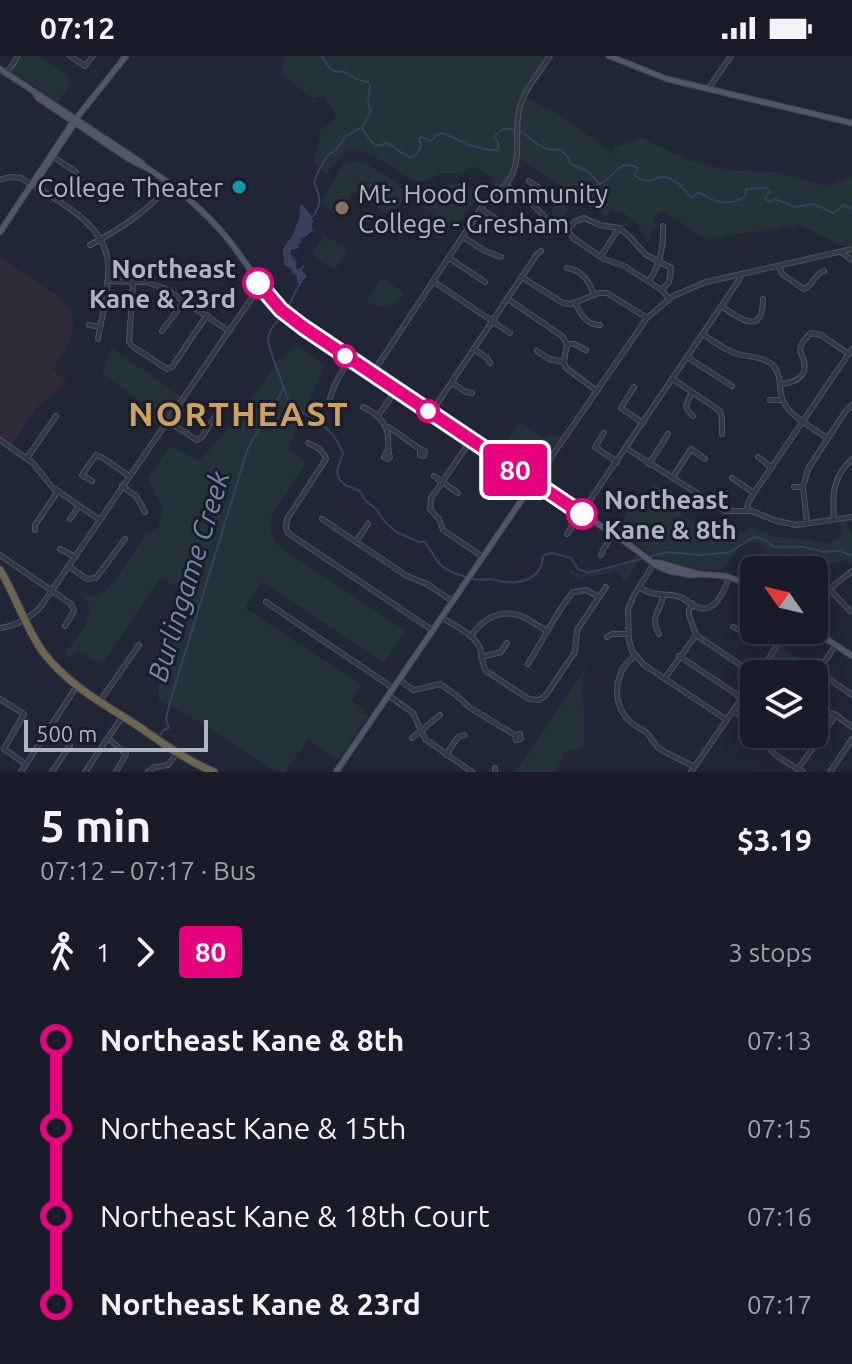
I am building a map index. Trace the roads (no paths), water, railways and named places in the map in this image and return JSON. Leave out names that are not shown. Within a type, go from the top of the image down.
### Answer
[{"type":"highway","points":[[0,570],[24,619],[58,669],[77,686],[177,753],[214,772]]},
{"type":"main road","points":[[32,185],[71,125],[126,56]]},
{"type":"main road","points":[[609,56],[659,77],[852,123]]},
{"type":"main road","points":[[0,69],[142,163],[193,202],[221,231],[273,302],[293,320],[657,566],[675,573],[729,577],[740,583]]},
{"type":"main road","points":[[0,232],[76,121]]},
{"type":"main road","points":[[336,772],[534,482]]},
{"type":"main road","points":[[828,640],[852,656]]},
{"type":"street","points":[[6,74],[18,56]]},
{"type":"street","points":[[70,56],[85,66],[93,56]]},
{"type":"street","points":[[372,374],[481,209],[511,176],[517,158],[521,105],[550,56]]},
{"type":"street","points":[[708,89],[731,56]]},
{"type":"street","points":[[53,157],[76,172]]},
{"type":"street","points":[[0,180],[16,176],[32,185],[89,223],[101,239],[108,262],[98,339]]},
{"type":"street","points":[[529,181],[543,191],[533,204]]},
{"type":"street","points":[[90,245],[117,230],[158,198],[169,183]]},
{"type":"street","points":[[505,185],[522,194],[555,227],[567,229],[573,238],[608,261],[624,266],[648,281],[669,299]]},
{"type":"street","points":[[481,209],[519,231]]},
{"type":"street","points":[[567,229],[584,218],[596,224],[619,228],[645,254],[671,268],[670,281],[662,290]]},
{"type":"street","points":[[648,281],[658,263],[664,239],[663,226]]},
{"type":"street","points":[[601,256],[619,228]]},
{"type":"street","points":[[463,237],[501,257]]},
{"type":"street","points":[[534,482],[647,318],[669,299],[697,285],[852,249]]},
{"type":"street","points":[[431,413],[541,251]]},
{"type":"street","points":[[841,252],[852,260]]},
{"type":"street","points":[[449,258],[485,282]]},
{"type":"street","points":[[779,266],[782,274],[804,289],[824,271]]},
{"type":"street","points":[[567,268],[585,277],[594,295]]},
{"type":"street","points":[[567,534],[741,274]]},
{"type":"street","points":[[522,277],[560,302],[575,303],[605,292],[647,318]]},
{"type":"street","points":[[107,281],[145,282],[160,286],[229,331]]},
{"type":"street","points":[[433,281],[510,333]]},
{"type":"street","points":[[133,282],[129,342],[169,369],[207,315]]},
{"type":"street","points":[[0,628],[24,619],[39,608],[254,295],[262,288]]},
{"type":"street","points":[[508,299],[562,336],[567,344],[564,362],[568,371],[597,391]]},
{"type":"street","points":[[721,306],[745,322],[751,322],[758,318],[764,305],[763,299]]},
{"type":"street","points":[[162,331],[185,300]]},
{"type":"street","points":[[575,303],[583,317],[591,324],[600,325]]},
{"type":"street","points":[[132,307],[141,308]]},
{"type":"street","points":[[89,325],[100,327]]},
{"type":"street","points":[[747,511],[754,493],[850,352],[821,335],[811,333],[800,348],[805,365],[802,376],[792,383],[780,384]]},
{"type":"street","points":[[702,334],[731,352],[769,362],[777,370],[782,400],[793,413],[827,438]]},
{"type":"street","points":[[567,344],[586,350]]},
{"type":"street","points":[[474,349],[490,363]]},
{"type":"street","points":[[537,351],[549,359],[564,362]]},
{"type":"street","points":[[687,357],[732,386]]},
{"type":"street","points":[[329,406],[339,376],[350,359]]},
{"type":"street","points":[[673,379],[720,411],[722,434]]},
{"type":"street","points":[[452,383],[472,393]]},
{"type":"street","points":[[634,387],[621,408],[643,423]]},
{"type":"street","points":[[378,416],[396,390]]},
{"type":"street","points":[[692,392],[686,405],[693,416]]},
{"type":"street","points":[[770,400],[782,400]]},
{"type":"street","points":[[807,523],[803,487],[809,466],[852,405]]},
{"type":"street","points":[[363,407],[378,416],[385,426],[387,451]]},
{"type":"street","points":[[167,421],[197,440],[220,409]]},
{"type":"street","points":[[27,458],[56,416]]},
{"type":"street","points":[[385,426],[420,449]]},
{"type":"street","points":[[604,433],[595,447],[617,462]]},
{"type":"street","points":[[649,464],[668,434]]},
{"type":"street","points":[[388,435],[400,435]]},
{"type":"street","points":[[0,440],[27,458],[58,491],[100,520]]},
{"type":"street","points":[[471,440],[429,504],[443,530],[483,557]]},
{"type":"street","points":[[308,443],[324,454],[326,459],[287,519],[286,528],[290,535],[432,630]]},
{"type":"street","points":[[626,448],[704,500],[728,512],[758,513],[791,524],[824,523],[852,517]]},
{"type":"street","points":[[672,478],[691,449],[705,459]]},
{"type":"street","points":[[92,481],[82,475],[96,455],[129,476]]},
{"type":"street","points":[[758,457],[772,468]]},
{"type":"street","points":[[834,519],[836,482],[852,459]]},
{"type":"street","points":[[434,476],[458,493]]},
{"type":"street","points":[[732,478],[754,493]]},
{"type":"street","points":[[122,486],[136,496],[145,512]]},
{"type":"street","points":[[794,487],[803,487]]},
{"type":"street","points":[[35,530],[35,525],[58,491]]},
{"type":"street","points":[[698,509],[704,500]]},
{"type":"street","points":[[70,519],[79,506]]},
{"type":"street","points":[[322,519],[407,576],[427,584],[452,601]]},
{"type":"street","points":[[356,542],[368,524]]},
{"type":"street","points":[[601,555],[613,534]]},
{"type":"street","points":[[68,566],[87,579],[96,578],[125,539]]},
{"type":"street","points":[[60,549],[75,557]]},
{"type":"street","points":[[0,555],[71,604],[73,613],[65,626]]},
{"type":"street","points":[[655,562],[628,609],[630,646],[644,665],[727,720]]},
{"type":"street","points":[[828,589],[852,571]]},
{"type":"street","points":[[639,587],[650,593],[678,597],[703,609],[713,606],[729,577]]},
{"type":"street","points":[[441,617],[480,648],[486,671],[529,699],[540,701],[575,652],[577,630],[606,587]]},
{"type":"street","points":[[528,664],[573,592],[586,590],[599,597]]},
{"type":"street","points":[[828,592],[852,612]]},
{"type":"street","points":[[659,634],[655,615],[663,596]]},
{"type":"street","points":[[266,602],[393,688]]},
{"type":"street","points":[[693,604],[689,615],[696,635],[740,664]]},
{"type":"street","points":[[470,637],[488,618],[511,614],[548,631]]},
{"type":"street","points":[[733,627],[740,631]]},
{"type":"street","points":[[607,637],[628,634]]},
{"type":"street","points":[[665,678],[696,635]]},
{"type":"street","points":[[481,657],[501,652],[507,643]]},
{"type":"street","points":[[100,701],[139,645]]},
{"type":"street","points":[[826,660],[836,645]]},
{"type":"street","points":[[635,656],[624,666],[618,680],[625,717],[647,733],[658,747],[678,757],[693,770],[740,701]]},
{"type":"street","points":[[679,656],[740,697]]},
{"type":"street","points":[[828,678],[852,695]]},
{"type":"street","points":[[399,680],[414,690],[440,684],[486,719],[515,735]]},
{"type":"street","points":[[21,772],[77,686]]},
{"type":"street","points":[[388,695],[413,713],[425,739],[472,772]]},
{"type":"street","points":[[0,699],[24,714],[4,749],[25,763]]},
{"type":"street","points":[[733,711],[740,716]]},
{"type":"street","points":[[828,713],[852,727]]},
{"type":"street","points":[[412,738],[440,715]]},
{"type":"street","points":[[828,726],[836,715]]},
{"type":"street","points":[[85,772],[122,716]]},
{"type":"street","points":[[48,730],[70,745],[52,772]]},
{"type":"street","points":[[446,755],[458,737],[464,735]]},
{"type":"street","points":[[108,738],[126,754],[116,772]]},
{"type":"street","points":[[830,772],[852,739]]},
{"type":"street","points":[[768,748],[800,771],[813,748]]},
{"type":"street","points":[[148,772],[155,767],[168,765],[177,753]]},
{"type":"water","points":[[302,204],[314,216],[314,230],[302,237],[302,242],[297,245],[300,248],[291,250],[297,262],[296,268],[305,266],[302,270],[307,277],[303,283],[297,283],[297,276],[284,264],[283,249],[293,234]]},
{"type":"waterway","points":[[322,56],[330,69],[342,71],[370,85],[368,104],[371,111],[362,128],[372,142],[376,146],[387,143],[410,158],[417,154],[421,145],[419,138],[422,137],[431,141],[443,133],[469,145],[497,150],[499,146],[495,136],[501,130],[510,129],[522,132],[545,148],[561,150],[571,164],[589,172],[599,184],[621,167],[631,165],[638,168],[634,174],[639,178],[646,181],[669,178],[691,198],[699,192],[716,201],[728,202],[745,196],[746,189],[766,188],[770,192],[765,197],[768,202],[776,199],[794,207],[813,204],[834,213],[844,205],[852,209]]},
{"type":"waterway","points":[[314,215],[319,203],[314,182],[317,174],[327,156],[337,149],[345,137],[360,128]]},
{"type":"waterway","points":[[288,307],[300,283]]},
{"type":"waterway","points":[[279,319],[268,341],[285,391],[289,401],[326,428],[338,442],[343,453],[337,471],[339,479],[360,491],[396,532],[425,542],[440,564],[466,577]]},
{"type":"waterway","name":"Burlingame Creek","points":[[161,735],[169,728],[166,719],[170,702],[247,451],[283,388]]},
{"type":"waterway","points":[[472,579],[503,582],[524,580],[539,570],[543,556],[550,553],[571,558],[578,569],[588,573],[667,552],[702,555],[730,552],[754,537],[766,540],[774,547],[841,551],[852,556]]},
{"type":"place","name":"College Theater","points":[[239,187]]},
{"type":"place","name":"Mt. Hood Community College - Gresham","points":[[342,208]]},
{"type":"place","name":"Northeast Kane & 23rd","points":[[258,283]]},
{"type":"place","name":"Northeast Kane & 8th","points":[[582,514]]},
{"type":"district","name":"NORTHEAST","points":[[239,413]]}]
